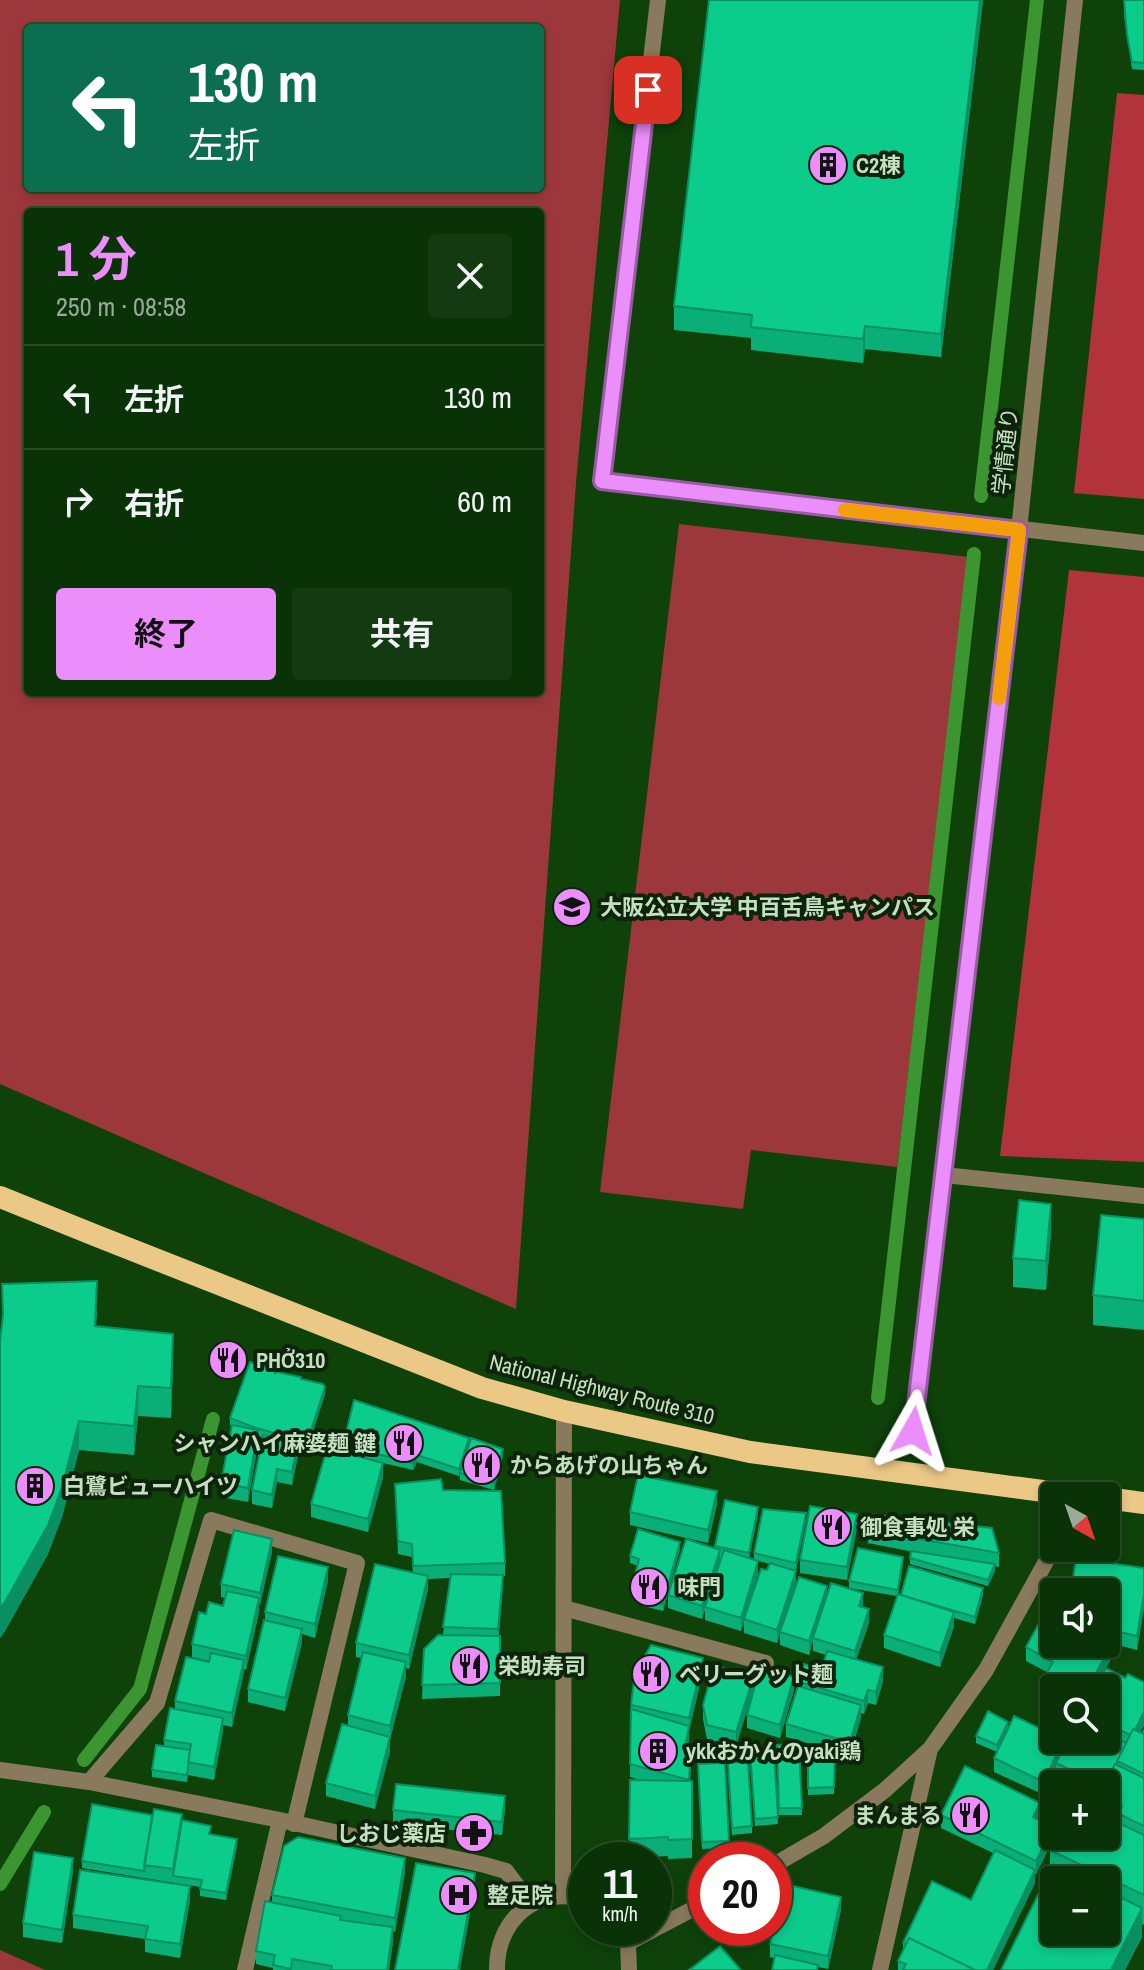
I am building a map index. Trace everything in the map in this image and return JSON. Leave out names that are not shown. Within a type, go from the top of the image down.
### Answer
[{"type":"highway","name":"National Highway Route 310","points":[[0,1197],[482,1388],[564,1411],[750,1452],[1040,1492]]},
{"type":"highway","points":[[1120,1500],[1144,1503]]},
{"type":"street","points":[[658,0],[602,481],[1144,543]]},
{"type":"street","name":"学情通り","points":[[913,1431],[1019,530],[1075,0]]},
{"type":"street","points":[[944,1175],[1144,1196]]},
{"type":"street","points":[[563,1896],[564,1411]]},
{"type":"street","points":[[89,1782],[157,1703],[211,1520],[357,1563],[245,1970]]},
{"type":"street","points":[[792,1855],[824,1836],[885,1790],[930,1749],[986,1670],[1046,1562]]},
{"type":"street","points":[[564,1608],[766,1663]]},
{"type":"street","points":[[880,1970],[930,1749]]},
{"type":"street","points":[[0,1770],[89,1782],[485,1865],[506,1871],[531,1904]]},
{"type":"street","points":[[497,1970],[497,1953],[503,1934],[515,1916],[531,1904],[568,1897]]},
{"type":"street","points":[[625,1946],[629,1970]]},
{"type":"shaded area","points":[[0,0],[620,0],[576,483],[516,1309],[0,1084]]},
{"type":"shaded area","points":[[1117,93],[1144,95],[1144,499],[1074,493]]},
{"type":"shaded area","points":[[679,524],[969,557],[897,1167],[751,1150],[743,1209],[600,1192]]},
{"type":"shaded area","points":[[1069,570],[1144,577],[1144,1162],[1000,1156]]},
{"type":"shaded area","points":[[0,1950],[45,1970],[0,1970]]},
{"type":"building","name":"C2棟","points":[[709,0],[980,0],[941,334],[865,326],[863,339],[751,327],[752,315],[674,306]]},
{"type":"building","points":[[1124,0],[1144,0],[1144,63],[1132,62]]},
{"type":"building","points":[[1019,1200],[1051,1204],[1046,1261],[1013,1258]]},
{"type":"building","points":[[1101,1215],[1144,1219],[1144,1301],[1093,1295]]},
{"type":"building","name":"白鷺ビューハイツ","points":[[97,1281],[95,1326],[173,1334],[171,1388],[138,1386],[134,1426],[79,1421],[62,1487],[48,1525],[0,1608],[2,1284]]},
{"type":"building","points":[[250,1362],[275,1370],[275,1373],[323,1384],[325,1387],[308,1440],[286,1432],[282,1435],[256,1428],[230,1418]]},
{"type":"building","points":[[354,1400],[469,1438],[459,1469],[417,1455],[413,1463],[342,1449]]},
{"type":"building","points":[[232,1425],[258,1430],[248,1488],[221,1483]]},
{"type":"building","points":[[263,1435],[298,1442],[292,1472],[277,1469],[272,1495],[252,1490]]},
{"type":"building","points":[[471,1438],[503,1449],[494,1483],[460,1473]]},
{"type":"building","points":[[327,1448],[383,1463],[368,1519],[311,1504]]},
{"type":"building","points":[[638,1475],[717,1491],[708,1530],[630,1512]]},
{"type":"building","points":[[441,1479],[443,1490],[501,1491],[505,1563],[413,1566],[412,1544],[398,1541],[395,1484]]},
{"type":"building","points":[[725,1500],[758,1507],[749,1553],[715,1546]]},
{"type":"building","points":[[810,1506],[857,1514],[847,1567],[800,1560]]},
{"type":"building","points":[[763,1509],[806,1513],[796,1563],[754,1553]]},
{"type":"building","points":[[868,1514],[992,1528],[999,1553],[868,1530]]},
{"type":"building","points":[[638,1529],[680,1542],[663,1604],[643,1600],[632,1587],[639,1559],[630,1556]]},
{"type":"building","points":[[234,1530],[272,1539],[260,1593],[221,1584]]},
{"type":"building","points":[[686,1539],[720,1550],[702,1606],[668,1595]]},
{"type":"building","points":[[858,1548],[903,1557],[898,1590],[849,1581]]},
{"type":"building","points":[[724,1550],[758,1561],[741,1618],[705,1607]]},
{"type":"building","points":[[911,1551],[995,1564],[988,1580],[910,1558]]},
{"type":"building","points":[[278,1556],[328,1567],[315,1624],[265,1612]]},
{"type":"building","points":[[1075,1562],[1103,1562],[1144,1568],[1144,1594],[1137,1636],[1120,1632],[1120,1578],[1073,1578]]},
{"type":"building","points":[[770,1563],[796,1571],[777,1630],[744,1619],[761,1569],[767,1570]]},
{"type":"building","points":[[375,1564],[428,1576],[409,1655],[356,1643]]},
{"type":"building","points":[[909,1566],[983,1588],[975,1617],[901,1595]]},
{"type":"building","points":[[451,1574],[503,1575],[498,1629],[443,1627]]},
{"type":"building","points":[[799,1577],[827,1586],[809,1641],[780,1632]]},
{"type":"building","points":[[831,1583],[863,1593],[859,1606],[869,1609],[855,1651],[813,1638]]},
{"type":"building","points":[[227,1591],[259,1598],[246,1656],[192,1644],[199,1612],[206,1614],[209,1602],[223,1606]]},
{"type":"building","points":[[898,1594],[954,1612],[940,1653],[884,1635]]},
{"type":"building","points":[[264,1620],[302,1629],[285,1698],[248,1689]]},
{"type":"building","points":[[1040,1621],[1040,1655],[1026,1647]]},
{"type":"building","points":[[438,1635],[500,1636],[500,1683],[422,1685],[424,1649]]},
{"type":"building","points":[[651,1645],[703,1658],[689,1718],[631,1705],[635,1673]]},
{"type":"building","points":[[827,1651],[883,1667],[876,1692],[868,1690],[864,1701],[799,1682],[804,1664],[822,1669]]},
{"type":"building","points":[[363,1652],[406,1662],[390,1726],[348,1715]]},
{"type":"building","points":[[211,1653],[244,1660],[232,1713],[175,1701],[186,1657],[209,1662]]},
{"type":"building","points":[[1046,1658],[1104,1658],[1096,1674],[1046,1674],[1053,1662]]},
{"type":"building","points":[[714,1665],[753,1678],[736,1732],[707,1725],[703,1705]]},
{"type":"building","points":[[760,1667],[794,1677],[780,1725],[747,1715]]},
{"type":"building","points":[[1106,1668],[1117,1674],[1103,1674]]},
{"type":"building","points":[[1128,1674],[1144,1682],[1144,1712],[1130,1735],[1120,1730],[1120,1675],[1125,1678]]},
{"type":"building","points":[[798,1686],[861,1705],[850,1742],[786,1724]]},
{"type":"building","points":[[170,1708],[223,1718],[214,1767],[188,1762],[191,1744],[164,1740]]},
{"type":"building","name":"ykkおかんのyaki鶏","points":[[631,1709],[689,1726],[685,1748],[691,1751],[689,1780],[630,1764]]},
{"type":"building","points":[[988,1711],[1008,1722],[997,1745],[976,1736]]},
{"type":"building","points":[[1014,1716],[1040,1728],[1040,1754],[1057,1754],[1049,1770],[1040,1770],[1040,1780],[994,1758]]},
{"type":"building","points":[[342,1724],[390,1737],[375,1796],[326,1783]]},
{"type":"building","points":[[1133,1729],[1144,1734],[1144,1774],[1117,1761]]},
{"type":"building","points":[[1120,1740],[1126,1743],[1112,1770],[1071,1770],[1056,1763],[1060,1754],[1120,1754]]},
{"type":"building","points":[[799,1744],[802,1808],[779,1808],[777,1745]]},
{"type":"building","points":[[156,1745],[190,1750],[187,1775],[152,1770]]},
{"type":"building","points":[[774,1751],[778,1817],[755,1819],[750,1752]]},
{"type":"building","points":[[808,1752],[835,1753],[834,1787],[808,1788]]},
{"type":"building","points":[[748,1761],[752,1826],[732,1828],[728,1763]]},
{"type":"building","points":[[725,1763],[729,1841],[702,1842],[698,1764]]},
{"type":"building","points":[[1115,1764],[1144,1778],[1144,1826],[1120,1814],[1120,1770],[1112,1770]]},
{"type":"building","points":[[965,1766],[1040,1803],[1033,1817],[1040,1820],[1042,1850],[1036,1861],[941,1815]]},
{"type":"building","points":[[630,1780],[692,1781],[692,1839],[629,1839]]},
{"type":"building","points":[[396,1784],[505,1796],[502,1822],[393,1810]]},
{"type":"building","points":[[92,1804],[152,1815],[144,1871],[82,1861]]},
{"type":"building","points":[[154,1809],[182,1814],[173,1869],[144,1865]]},
{"type":"building","points":[[182,1820],[211,1826],[209,1834],[237,1839],[226,1893],[200,1889],[202,1880],[173,1876]]},
{"type":"building","points":[[1120,1824],[1144,1835],[1144,1895],[1120,1884],[1120,1866],[1083,1866],[1050,1850],[1120,1850]]},
{"type":"building","points":[[298,1837],[405,1858],[395,1918],[272,1895],[284,1846]]},
{"type":"building","points":[[995,1850],[1035,1870],[987,1970],[975,1970],[909,1938],[906,1944],[903,1943],[932,1881],[971,1900]]},
{"type":"building","points":[[34,1852],[73,1858],[62,1930],[23,1923]]},
{"type":"building","points":[[416,1863],[475,1873],[458,1970],[395,1970]]},
{"type":"building","points":[[80,1870],[190,1886],[180,1944],[145,1939],[148,1926],[73,1915]]},
{"type":"building","points":[[793,1886],[841,1897],[828,1956],[780,1946],[792,1946]]},
{"type":"building","points":[[1040,1890],[1040,1946],[1120,1946],[1120,1897],[1142,1908],[1111,1970],[1001,1970]]},
{"type":"building","points":[[265,1901],[341,1916],[340,1920],[393,1927],[387,1970],[331,1970],[332,1966],[292,1959],[291,1969],[273,1965],[275,1955],[256,1951]]},
{"type":"building","points":[[909,1938],[975,1970],[903,1970],[906,1964],[898,1961]]},
{"type":"building","points":[[720,1946],[740,1969],[738,1970],[689,1970]]},
{"type":"building","points":[[775,1955],[818,1965],[817,1970],[772,1970]]},
{"type":"waterway","points":[[981,496],[1037,0]]},
{"type":"waterway","points":[[878,1398],[974,554]]},
{"type":"waterway","points":[[84,1760],[140,1689],[213,1419]]},
{"type":"waterway","points":[[0,1884],[44,1812]]},
{"type":"slow traffic","points":[[845,510],[1019,530],[999,698]]},
{"type":"place","name":"C2棟","points":[[828,165]]},
{"type":"place","name":"大阪公立大学 中百舌鳥キャンパス","points":[[572,907]]},
{"type":"place","name":"PHỞ310","points":[[228,1360]]},
{"type":"place","name":"シャンハイ麻婆麺 鍵","points":[[404,1443]]},
{"type":"place","name":"からあげの山ちゃん","points":[[482,1465]]},
{"type":"place","name":"白鷺ビューハイツ","points":[[35,1486]]},
{"type":"place","name":"御食事処 栄","points":[[832,1527]]},
{"type":"place","name":"味門","points":[[649,1587]]},
{"type":"place","name":"栄助寿司","points":[[470,1666]]},
{"type":"place","name":"ベリーグット麺","points":[[651,1674]]},
{"type":"place","name":"ykkおかんのyaki鶏","points":[[658,1751]]},
{"type":"place","name":"まんまる","points":[[970,1815]]},
{"type":"place","name":"しおじ薬店","points":[[474,1833]]},
{"type":"place","name":"整足院","points":[[459,1895]]},
{"type":"route","points":[[648,90],[602,481],[1019,530],[913,1431]]}]
